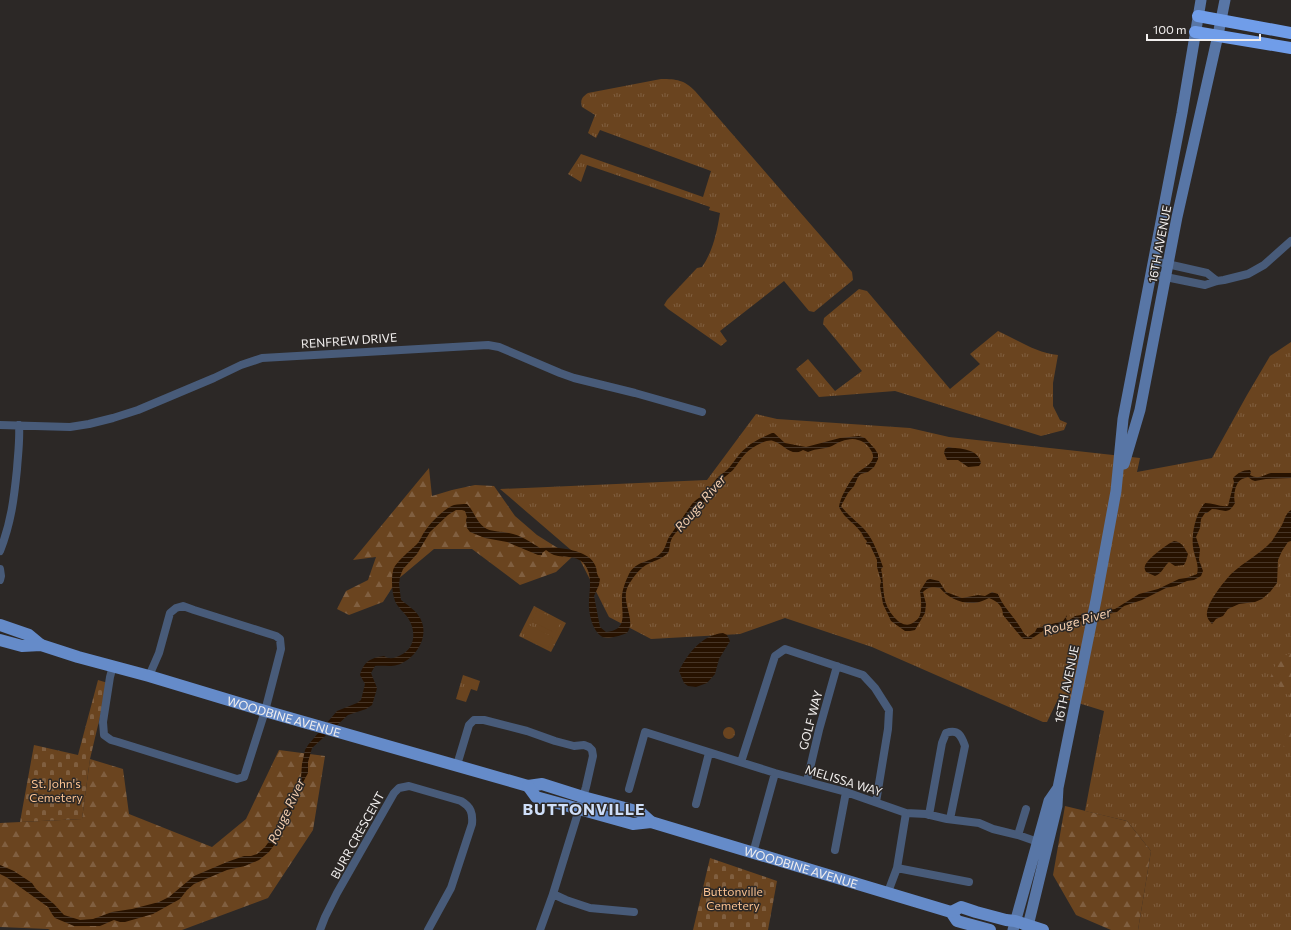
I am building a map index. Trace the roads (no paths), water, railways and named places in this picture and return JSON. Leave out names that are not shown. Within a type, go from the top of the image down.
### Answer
[{"type":"highway","points":[[1198,16],[1291,32]]},
{"type":"highway","points":[[1195,32],[1291,48]]},
{"type":"main road","name":"16TH AVENUE","points":[[1028,927],[1057,806],[1058,788],[1091,628],[1116,492],[1123,419],[1182,113],[1201,0]]},
{"type":"main road","name":"16TH AVENUE","points":[[1116,492],[1140,410],[1165,277],[1225,0]]},
{"type":"main road","name":"WOODBINE AVENUE","points":[[0,625],[29,635],[41,645]]},
{"type":"main road","name":"WOODBINE AVENUE","points":[[0,640],[22,646],[41,645],[528,786],[542,784],[581,803],[640,812],[651,822],[951,912],[957,921],[990,930]]},
{"type":"main road","name":"16TH AVENUE","points":[[1014,925],[1050,800],[1058,788]]},
{"type":"main road","name":"WOODBINE AVENUE","points":[[951,912],[962,907],[1006,920],[1014,925],[1043,930]]},
{"type":"street","points":[[1151,274],[1205,285],[1248,274],[1264,265],[1291,241]]},
{"type":"street","points":[[1154,261],[1207,273],[1217,281]]},
{"type":"street","name":"RENFREW DRIVE","points":[[0,425],[70,427],[113,418],[145,407],[252,360],[262,358],[488,345],[499,347],[567,376],[702,412]]},
{"type":"street","points":[[0,551],[7,532],[13,508],[20,425]]},
{"type":"street","points":[[0,569],[0,580]]},
{"type":"street","points":[[113,666],[103,722],[104,735],[111,740],[120,743],[237,779],[244,777],[265,711],[281,648],[280,639],[276,636],[183,606],[176,608],[170,613],[159,653],[149,676]]},
{"type":"street","points":[[741,762],[775,656],[785,650],[863,675],[889,710],[888,729],[876,802]]},
{"type":"street","name":"GOLF WAY","points":[[807,781],[819,730],[837,666]]},
{"type":"street","points":[[457,765],[469,725],[474,720],[484,720],[527,731],[574,746],[584,745],[592,750],[593,756],[581,803],[553,894],[540,930]]},
{"type":"street","points":[[929,815],[942,743],[946,733],[952,731],[958,733],[965,746],[950,819]]},
{"type":"street","name":"MELISSA WAY","points":[[629,789],[645,732],[775,773],[846,792],[906,813],[926,814],[979,823],[993,829],[1038,842]]},
{"type":"street","points":[[696,804],[709,753]]},
{"type":"street","points":[[753,853],[775,773]]},
{"type":"street","name":"BURR CRESCENT","points":[[320,930],[337,893],[394,792],[399,788],[409,786],[461,802],[467,805],[473,815],[472,824],[455,878],[428,930]]},
{"type":"street","points":[[835,850],[846,792]]},
{"type":"street","points":[[1018,835],[1026,809]]},
{"type":"street","points":[[888,892],[897,868],[906,813]]},
{"type":"street","points":[[897,868],[969,882]]},
{"type":"street","points":[[553,894],[590,908],[634,912]]},
{"type":"water","name":"Rouge River","points":[[774,433],[785,443],[806,447],[840,438],[859,436],[865,438],[875,449],[878,454],[878,459],[874,467],[858,477],[841,506],[865,530],[877,550],[883,567],[881,569],[885,602],[891,614],[898,621],[906,625],[918,618],[921,610],[920,591],[927,580],[930,579],[939,581],[946,592],[962,598],[978,595],[985,596],[992,592],[998,594],[1005,607],[1024,634],[1028,637],[1035,632],[1037,628],[1063,621],[1067,615],[1066,619],[1068,621],[1075,616],[1115,609],[1139,594],[1158,589],[1179,579],[1197,574],[1198,571],[1193,547],[1193,533],[1196,519],[1201,507],[1205,503],[1228,506],[1234,482],[1233,478],[1238,473],[1250,470],[1250,475],[1261,477],[1271,473],[1291,473],[1291,478],[1255,481],[1248,477],[1243,479],[1236,486],[1234,494],[1235,503],[1228,511],[1212,509],[1205,513],[1201,519],[1200,528],[1196,537],[1200,549],[1199,560],[1203,571],[1201,576],[1194,580],[1166,588],[1142,600],[1124,606],[1117,612],[1046,629],[1031,639],[1022,638],[1003,615],[1001,606],[995,601],[989,598],[976,603],[959,601],[950,597],[940,588],[933,587],[923,592],[926,604],[925,613],[915,630],[905,631],[891,621],[883,604],[877,560],[870,545],[866,544],[867,541],[861,532],[839,507],[843,495],[854,476],[868,465],[873,458],[873,454],[868,446],[862,441],[855,439],[845,440],[829,447],[808,452],[803,450],[799,452],[791,451],[777,442],[768,441],[753,447],[748,451],[733,470],[723,479],[703,504],[674,535],[671,540],[668,553],[640,569],[633,578],[626,592],[630,617],[630,628],[627,633],[609,638],[600,635],[592,623],[589,608],[590,581],[588,570],[582,562],[575,558],[551,554],[546,550],[542,553],[542,555],[538,555],[507,542],[485,538],[470,532],[467,528],[467,517],[465,511],[456,510],[448,515],[430,532],[417,554],[403,569],[400,577],[399,584],[401,600],[418,615],[422,622],[423,637],[420,644],[411,657],[404,662],[395,666],[375,666],[371,673],[377,688],[372,705],[366,709],[348,715],[312,748],[308,762],[308,773],[299,790],[280,837],[269,852],[259,860],[245,866],[227,870],[194,884],[180,899],[153,914],[125,922],[114,920],[100,926],[74,926],[55,918],[48,907],[0,874],[0,865],[14,871],[32,883],[36,889],[54,904],[64,915],[80,920],[93,919],[112,912],[132,909],[159,902],[169,897],[194,876],[244,856],[257,854],[265,847],[274,834],[301,777],[305,750],[308,745],[337,711],[361,700],[365,684],[360,675],[366,663],[372,659],[384,656],[388,658],[395,658],[410,648],[413,638],[411,623],[395,601],[392,586],[393,571],[399,561],[417,544],[427,528],[442,512],[454,505],[467,504],[478,521],[487,529],[517,535],[540,548],[562,548],[586,555],[595,565],[600,579],[594,596],[600,627],[606,632],[613,631],[621,624],[623,615],[623,591],[632,569],[653,559],[661,553],[669,537],[693,503],[710,488],[717,478],[728,469],[743,450],[755,441]]},
{"type":"water","points":[[948,447],[968,450],[976,454],[981,463],[979,466],[968,467],[958,460],[947,460],[944,453],[945,449]]},
{"type":"water","points":[[1291,510],[1291,541],[1288,542],[1278,560],[1277,583],[1262,599],[1255,602],[1239,604],[1228,609],[1223,616],[1216,619],[1212,624],[1208,619],[1207,613],[1216,592],[1231,574],[1272,541],[1282,525],[1286,515]]},
{"type":"water","points":[[1174,541],[1181,544],[1188,554],[1184,565],[1175,566],[1169,562],[1160,573],[1155,576],[1146,572],[1145,567],[1149,560],[1162,548]]},
{"type":"water","points":[[723,633],[727,635],[730,641],[719,659],[715,674],[707,683],[696,687],[688,686],[684,683],[679,671],[687,658],[702,641],[715,634]]},
{"type":"district","name":"BUTTONVILLE","points":[[584,808]]},
{"type":"park label","name":"St. John's Cemetery","points":[[56,790]]},
{"type":"park label","name":"Buttonville Cemetery","points":[[733,898]]}]
